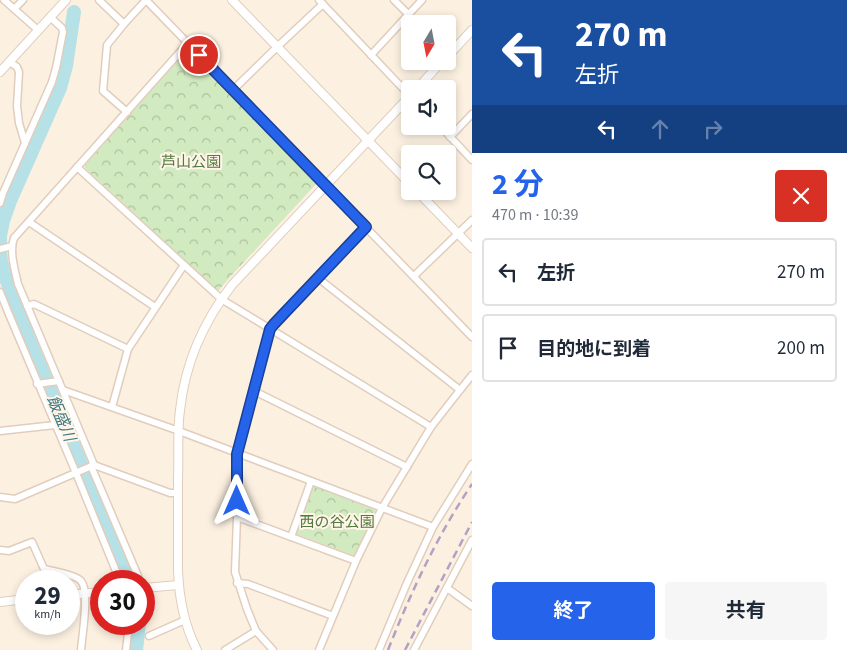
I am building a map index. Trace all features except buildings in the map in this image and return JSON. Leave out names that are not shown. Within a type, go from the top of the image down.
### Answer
[{"type":"street","points":[[4,0],[38,30]]},
{"type":"street","points":[[14,9],[22,0]]},
{"type":"street","points":[[0,72],[65,0]]},
{"type":"street","points":[[98,0],[124,24]]},
{"type":"street","points":[[127,112],[103,92],[107,45],[146,0],[472,337]]},
{"type":"street","points":[[232,0],[401,175]]},
{"type":"street","points":[[394,0],[408,15],[422,0]]},
{"type":"street","points":[[233,90],[321,2],[401,87]]},
{"type":"street","points":[[0,202],[48,92],[56,68],[63,32],[62,28],[50,17]]},
{"type":"street","points":[[371,55],[401,23]]},
{"type":"street","points":[[456,47],[472,30]]},
{"type":"street","points":[[135,570],[63,390],[56,382],[18,284],[12,246],[14,238],[188,44]]},
{"type":"street","points":[[10,62],[19,72],[17,106],[19,123],[25,143]]},
{"type":"street","points":[[424,80],[434,70]]},
{"type":"street","points":[[197,650],[185,620],[178,585],[179,431],[182,397],[190,362],[204,329],[222,298],[401,105]]},
{"type":"street","points":[[472,114],[450,137],[472,160]]},
{"type":"street","points":[[77,167],[222,298],[431,427]]},
{"type":"street","points":[[426,200],[472,248]]},
{"type":"street","points":[[414,276],[472,220]]},
{"type":"street","points":[[29,222],[155,308]]},
{"type":"street","points":[[273,650],[256,630],[237,583],[235,572],[237,454],[270,329],[366,227]]},
{"type":"street","points":[[0,249],[12,246]]},
{"type":"street","points":[[112,407],[128,349],[184,265]]},
{"type":"street","points":[[318,278],[460,390]]},
{"type":"street","points":[[0,292],[77,473],[116,570]]},
{"type":"street","points":[[28,306],[34,304],[128,349]]},
{"type":"street","points":[[319,650],[356,561],[382,508],[431,427],[472,375]]},
{"type":"street","points":[[39,384],[56,382]]},
{"type":"street","points":[[63,390],[179,431],[433,527]]},
{"type":"street","points":[[254,391],[407,467]]},
{"type":"street","points":[[0,431],[55,425]]},
{"type":"street","points":[[378,650],[433,527],[472,464]]},
{"type":"street","points":[[0,497],[15,498],[92,466],[170,493],[178,493]]},
{"type":"street","points":[[291,537],[311,482]]},
{"type":"street","points":[[237,517],[356,561]]},
{"type":"street","points":[[414,650],[472,540]]},
{"type":"street","points":[[0,550],[9,551],[32,542],[44,569],[82,581],[85,594],[81,650]]},
{"type":"street","points":[[237,583],[248,584],[333,616]]},
{"type":"street","points":[[155,587],[178,585]]},
{"type":"street","points":[[447,588],[472,606]]},
{"type":"street","points":[[80,594],[90,593]]},
{"type":"street","points":[[0,602],[15,600]]},
{"type":"street","points":[[149,636],[185,620]]},
{"type":"street","points":[[225,650],[256,630]]},
{"type":"street","points":[[126,650],[128,635]]},
{"type":"green space","name":"芦山公園","points":[[187,50],[190,50],[318,182],[218,291],[85,168],[85,165]]},
{"type":"green space","name":"西の谷公園","points":[[314,486],[375,509],[376,512],[356,554],[353,555],[296,534],[294,530],[310,488]]},
{"type":"waterway","name":"飯盛川","points":[[0,251],[0,236],[10,201],[60,88],[66,66],[74,12]]},
{"type":"waterway","name":"飯盛川","points":[[0,252],[5,276],[28,337],[125,570]]},
{"type":"waterway","name":"飯盛川","points":[[136,650],[138,635]]},
{"type":"railway","points":[[388,650],[426,565],[447,524],[472,484]]},
{"type":"railway","points":[[405,650],[472,522]]},
{"type":"route","points":[[199,55],[366,227],[270,329],[237,454],[237,501]]}]
